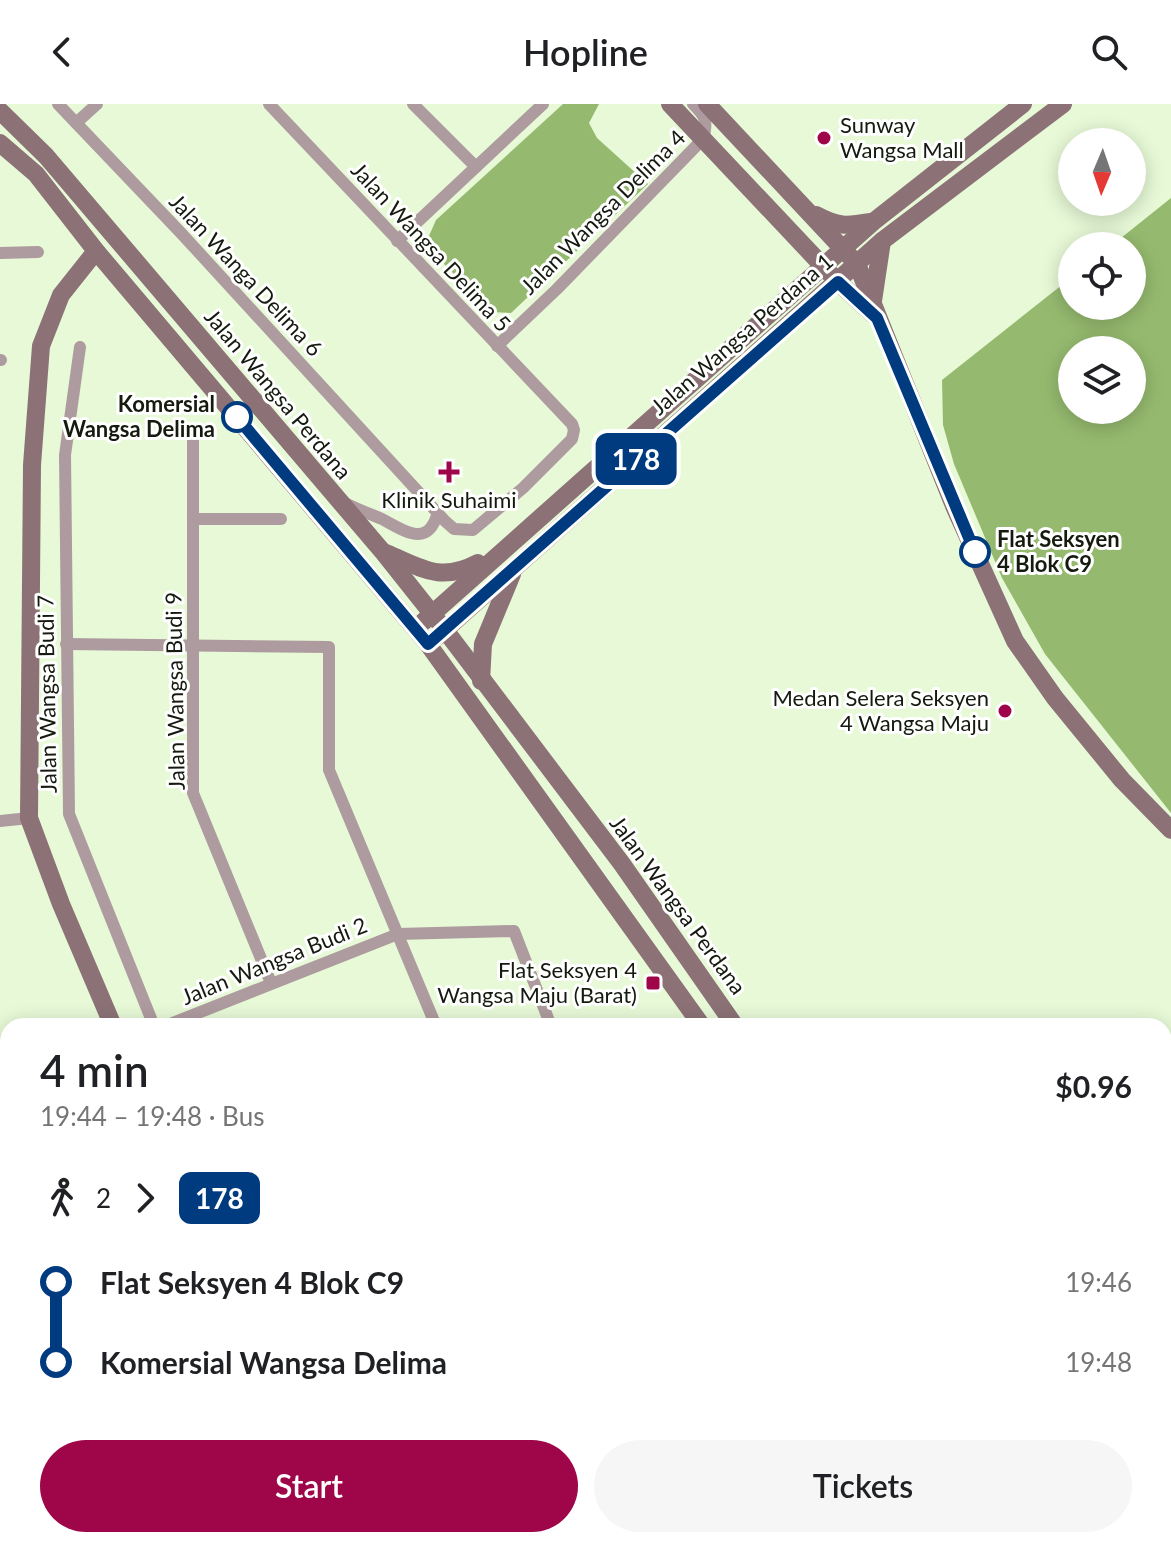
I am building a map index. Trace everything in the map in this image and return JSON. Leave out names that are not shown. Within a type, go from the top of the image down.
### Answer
[{"type":"street","name":"Jalan Wanga Delima 6","points":[[58,104],[454,529],[473,530],[480,526],[572,439],[574,430],[565,417]]},
{"type":"street","points":[[76,123],[97,104]]},
{"type":"street","name":"Jalan Wangsa Delima 5","points":[[269,104],[565,417]]},
{"type":"street","points":[[413,104],[476,167]]},
{"type":"street","points":[[397,241],[543,104]]},
{"type":"street","points":[[670,104],[838,282],[875,311]]},
{"type":"street","points":[[693,104],[705,115],[708,123],[703,139]]},
{"type":"street","points":[[707,104],[857,264],[954,506],[1015,641],[1055,698],[1122,780],[1171,830]]},
{"type":"street","name":"Jalan Wangsa Perdana 1","points":[[415,630],[792,292],[873,222],[1023,104]]},
{"type":"street","name":"Jalan Wangsa Perdana 1","points":[[428,644],[882,241],[1063,104]]},
{"type":"street","name":"Jalan Wangsa Perdana","points":[[0,111],[56,168],[383,552],[622,864],[729,1018]]},
{"type":"street","name":"Jalan Wangsa Delima 4","points":[[497,346],[703,139]]},
{"type":"street","name":"Jalan Wangsa Perdana","points":[[0,143],[36,174],[96,251],[428,644],[696,1018]]},
{"type":"street","points":[[806,210],[834,225],[873,222]]},
{"type":"street","points":[[783,222],[798,249],[801,262],[792,292]]},
{"type":"street","points":[[875,311],[882,241]]},
{"type":"street","points":[[96,251],[61,295],[41,346],[32,465],[29,818],[61,904],[110,1018]]},
{"type":"street","points":[[0,253],[38,252]]},
{"type":"street","name":"Jalan Wangsa Budi 7","points":[[80,347],[65,455],[69,814],[151,1018]]},
{"type":"street","name":"Jalan Wangsa Budi 9","points":[[193,432],[193,793],[271,983]]},
{"type":"street","points":[[335,499],[401,531],[417,534],[434,527],[438,512]]},
{"type":"street","points":[[194,519],[281,519]]},
{"type":"street","points":[[383,552],[435,573],[459,573],[501,550]]},
{"type":"street","points":[[481,681],[483,644],[516,565]]},
{"type":"street","points":[[66,644],[329,647],[329,770],[432,1018]]},
{"type":"street","points":[[0,821],[29,818]]},
{"type":"street","name":"Jalan Wangsa Budi 2","points":[[185,1018],[398,934],[514,931],[548,1018]]},
{"type":"green space","points":[[563,104],[599,104],[589,123],[597,138],[648,184],[511,313],[492,312],[425,245],[436,220]]},
{"type":"green space","points":[[1171,198],[1171,813],[1045,654],[1002,578],[954,464],[943,425],[942,380],[1058,288],[1058,320],[1146,320],[1146,232],[1128,232]]},
{"type":"bus line","name":"178","points":[[237,417],[428,644],[838,282],[877,318],[975,552]]},
{"type":"place","name":"Sunway Wangsa Mall","points":[[824,138]]},
{"type":"place","name":"Komersial Wangsa Delima","points":[[237,417]]},
{"type":"place","name":"Klinik Suhaimi","points":[[449,472]]},
{"type":"place","name":"Flat Seksyen 4 Blok C9","points":[[975,552]]},
{"type":"place","name":"Medan Selera Seksyen 4 Wangsa Maju","points":[[1005,711]]},
{"type":"place","name":"Flat Seksyen 4 Wangsa Maju (Barat)","points":[[653,983]]}]
